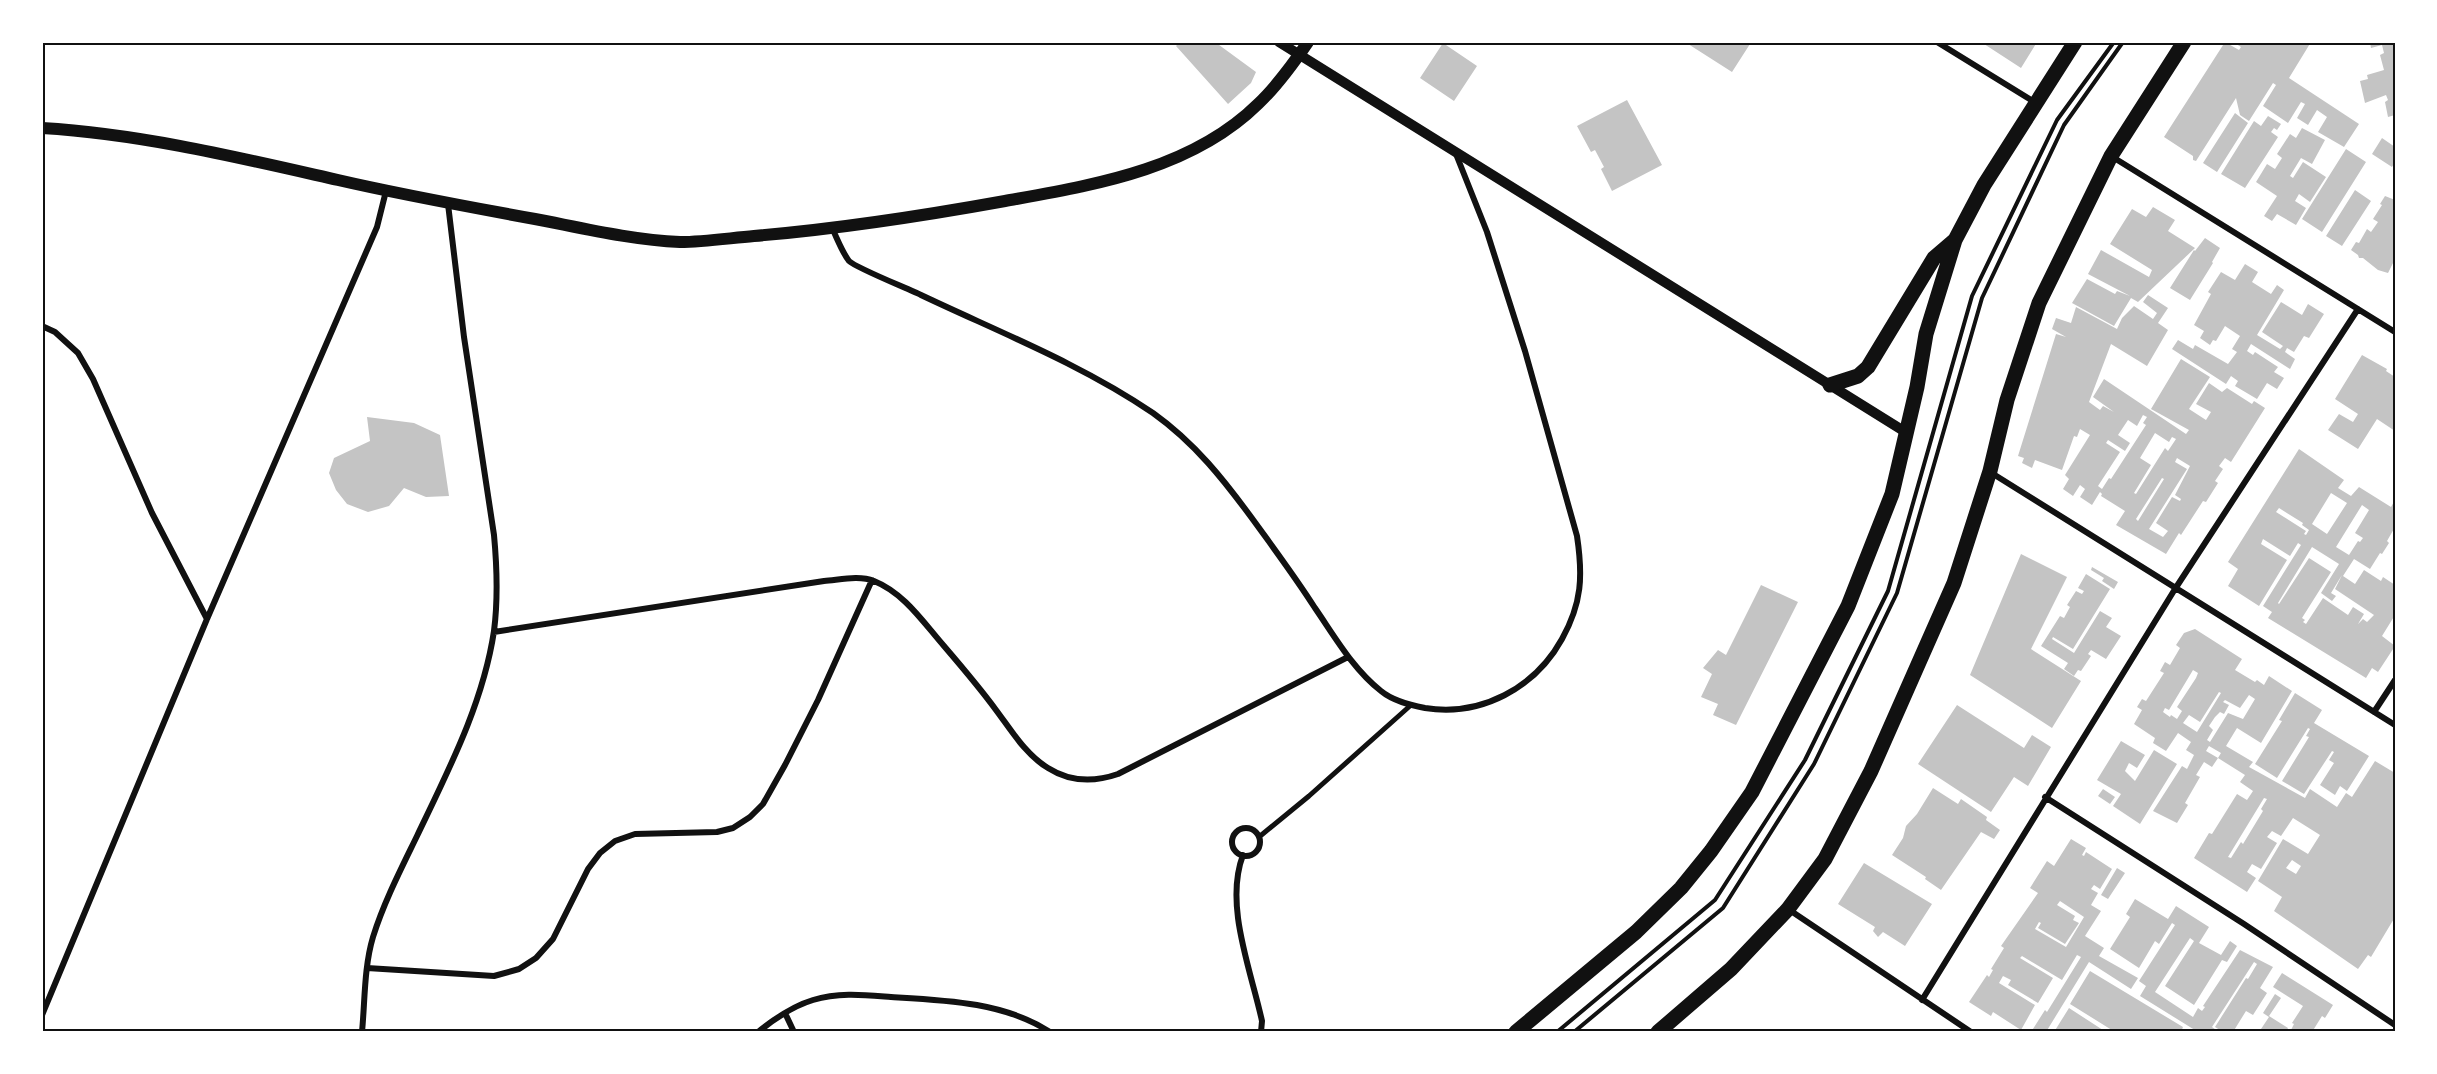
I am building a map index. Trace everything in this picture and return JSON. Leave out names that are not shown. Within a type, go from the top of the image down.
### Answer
[{"type":"main road","points":[[42,129],[78,130],[190,148],[448,204],[626,235],[681,242],[832,228],[1078,188],[1120,178],[1166,162],[1201,145],[1257,105],[1308,42]]},
{"type":"main road","points":[[1516,1032],[1636,933],[1681,888],[1711,851],[1752,792],[1848,606],[1892,494],[1907,434],[1926,334],[1955,240],[1984,185],[2075,42]]},
{"type":"main road","points":[[1658,1032],[1731,969],[1788,909],[1825,859],[1871,771],[1954,583],[1990,471],[2011,389],[2038,303],[2111,156],[2184,42]]},
{"type":"main road","points":[[1830,386],[1858,376],[1868,367],[1934,258],[1955,240]]},
{"type":"street","points":[[1279,42],[1907,434]]},
{"type":"street","points":[[1937,42],[2036,104]]},
{"type":"street","points":[[832,228],[850,262],[1090,376],[1154,414],[1186,440],[1217,471],[1348,657],[1382,692],[1411,705],[1444,711],[1469,709],[1497,699],[1521,685],[1546,664],[1557,649],[1576,609],[1581,586],[1581,566],[1577,536],[1525,351],[1487,232],[1455,151]]},
{"type":"street","points":[[2111,156],[2395,332]]},
{"type":"street","points":[[42,1015],[207,619],[377,227],[386,191]]},
{"type":"street","points":[[362,1032],[367,968],[372,940],[382,909],[457,752],[473,707],[494,632],[497,561],[464,337],[448,204]]},
{"type":"street","points":[[1922,1000],[2175,589],[2358,309]]},
{"type":"street","points":[[42,326],[55,332],[78,353],[93,379],[148,504],[207,619]]},
{"type":"street","points":[[1990,471],[2395,725]]},
{"type":"street","points":[[494,632],[824,581],[872,580],[908,603],[977,683],[1015,736],[1038,761],[1059,774],[1094,780],[1118,774],[1348,657]]},
{"type":"street","points":[[367,968],[494,976],[519,969],[536,958],[553,939],[588,869],[600,854],[615,842],[635,834],[717,832],[732,828],[750,817],[763,804],[790,756],[872,580]]},
{"type":"street","points":[[2374,712],[2395,680]]},
{"type":"street","points":[[1259,837],[1309,796],[1411,705]]},
{"type":"street","points":[[2045,797],[2244,924],[2395,1025]]},
{"type":"street","points":[[1242,829],[1250,829],[1259,837],[1259,846],[1253,854],[1243,855],[1234,849],[1233,841],[1242,829]]},
{"type":"street","points":[[1243,855],[1238,876],[1238,912],[1262,1021],[1261,1032]]},
{"type":"street","points":[[1788,909],[1971,1032]]},
{"type":"street","points":[[758,1032],[785,1013],[812,1000],[837,996],[937,999],[1007,1012],[1040,1025],[1050,1032]]},
{"type":"street","points":[[785,1013],[794,1032]]},
{"type":"building","points":[[1180,42],[1215,42],[1256,72],[1251,83],[1228,104],[1176,46]]},
{"type":"building","points":[[1685,42],[1746,42],[1750,44],[1732,72]]},
{"type":"building","points":[[1981,42],[2037,42],[2021,68]]},
{"type":"building","points":[[2225,42],[2239,50],[2241,47],[2233,42],[2311,42],[2289,78],[2359,124],[2344,147],[2318,132],[2327,117],[2317,110],[2308,125],[2297,118],[2305,104],[2301,102],[2288,123],[2263,106],[2276,85],[2273,83],[2249,121],[2240,115],[2236,98],[2196,161],[2193,160],[2193,156],[2164,137]]},
{"type":"building","points":[[2370,42],[2395,42],[2395,115],[2388,117],[2386,95],[2365,103],[2360,81],[2368,79],[2367,75],[2384,70],[2380,55],[2384,53],[2382,45],[2371,48]]},
{"type":"building","points":[[1443,43],[1477,66],[1454,101],[1420,78]]},
{"type":"building","points":[[1627,100],[1662,165],[1612,191],[1601,169],[1604,167],[1595,150],[1591,152],[1577,126]]},
{"type":"building","points":[[2235,113],[2248,123],[2217,172],[2203,163]]},
{"type":"building","points":[[2268,116],[2281,124],[2277,130],[2274,128],[2271,132],[2278,137],[2245,188],[2221,174],[2254,121],[2261,126]]},
{"type":"building","points":[[2302,128],[2325,140],[2312,164],[2301,158],[2290,176],[2293,178],[2303,162],[2326,177],[2310,202],[2299,194],[2295,201],[2306,208],[2296,225],[2277,214],[2272,221],[2264,216],[2277,196],[2256,182],[2267,164],[2275,169],[2282,158],[2277,154],[2290,134],[2296,138]]},
{"type":"building","points":[[2382,138],[2395,147],[2395,162],[2392,167],[2372,154]]},
{"type":"building","points":[[2346,149],[2366,162],[2322,232],[2302,219]]},
{"type":"building","points":[[2355,190],[2371,201],[2342,246],[2326,236]]},
{"type":"building","points":[[2385,196],[2395,200],[2395,259],[2388,273],[2378,270],[2351,250],[2356,242],[2359,243],[2367,229],[2371,232],[2378,222],[2373,219]]},
{"type":"building","points":[[2153,207],[2175,220],[2168,231],[2195,248],[2138,302],[2131,298],[2114,326],[2072,303],[2087,279],[2115,294],[2117,291],[2130,296],[2088,274],[2101,250],[2149,277],[2152,270],[2110,244],[2132,209],[2146,217]]},
{"type":"building","points":[[2205,238],[2220,248],[2190,300],[2170,288],[2194,250]]},
{"type":"building","points":[[2245,264],[2258,272],[2252,282],[2271,294],[2277,285],[2284,290],[2257,335],[2280,349],[2283,346],[2262,332],[2281,302],[2302,315],[2308,304],[2324,314],[2309,338],[2304,336],[2294,352],[2287,348],[2285,352],[2295,359],[2290,369],[2251,344],[2247,351],[2253,355],[2255,352],[2278,367],[2274,372],[2284,378],[2277,389],[2267,383],[2257,399],[2235,386],[2238,381],[2231,376],[2226,384],[2172,349],[2178,340],[2193,349],[2195,345],[2228,364],[2237,352],[2232,349],[2240,336],[2225,326],[2216,341],[2213,340],[2210,345],[2200,338],[2204,331],[2194,325],[2211,294],[2208,292],[2221,272],[2235,280]]},
{"type":"building","points":[[2148,295],[2168,308],[2158,323],[2168,330],[2147,366],[2111,344],[2089,402],[2100,410],[2103,406],[2114,412],[2093,397],[2104,379],[2186,434],[2189,430],[2151,409],[2181,359],[2210,377],[2189,409],[2206,420],[2211,412],[2196,404],[2209,383],[2222,392],[2227,388],[2252,404],[2254,401],[2265,408],[2231,462],[2225,458],[2219,466],[2223,469],[2215,481],[2218,483],[2181,535],[2179,533],[2166,554],[2116,525],[2125,511],[2101,496],[2100,492],[2092,505],[2080,497],[2085,489],[2080,485],[2073,496],[2063,489],[2069,479],[2065,475],[2090,435],[2080,429],[2077,437],[2074,436],[2062,470],[2035,460],[2032,468],[2022,463],[2024,458],[2018,456],[2056,334],[2066,337],[2052,329],[2056,318],[2071,323],[2076,307],[2117,329],[2122,318],[2134,306],[2153,319],[2157,313],[2143,302]],"holes":[[[2143,415],[2147,417],[2143,423],[2146,425],[2102,489],[2098,486],[2120,452],[2106,443],[2108,440],[2125,451],[2130,443],[2118,435],[2128,420],[2137,426]],[[2155,433],[2169,442],[2172,437],[2176,439],[2168,451],[2165,448],[2136,494],[2134,493],[2151,465],[2140,458]],[[2177,458],[2190,466],[2175,495],[2181,499],[2180,501],[2172,497],[2156,523],[2168,531],[2163,537],[2149,529],[2187,469],[2175,462]],[[2162,478],[2164,479],[2138,521],[2136,519]]]},
{"type":"building","points":[[2362,355],[2387,369],[2386,371],[2395,377],[2395,431],[2377,419],[2358,449],[2328,430],[2339,414],[2353,422],[2358,414],[2335,399]]},
{"type":"building","points":[[367,417],[414,423],[440,435],[449,496],[426,497],[404,488],[389,506],[368,512],[347,504],[336,490],[329,473],[334,458],[370,441]]},
{"type":"building","points":[[2299,449],[2344,480],[2338,488],[2351,496],[2359,487],[2391,507],[2395,500],[2395,527],[2382,554],[2380,553],[2370,569],[2354,559],[2343,576],[2355,584],[2364,570],[2381,581],[2383,577],[2395,585],[2395,615],[2382,636],[2395,646],[2378,672],[2372,668],[2366,678],[2268,618],[2272,612],[2263,606],[2301,545],[2298,543],[2290,556],[2263,539],[2261,544],[2287,560],[2259,606],[2228,586],[2238,569],[2228,562]],"holes":[[[2331,493],[2347,503],[2327,534],[2312,524]],[[2362,505],[2369,510],[2355,533],[2363,538],[2360,542],[2358,541],[2349,555],[2336,547]],[[2279,508],[2303,523],[2302,525],[2309,530],[2306,535],[2304,534],[2306,531],[2276,512]],[[2312,547],[2339,564],[2321,593],[2332,601],[2336,596],[2331,593],[2342,575],[2335,589],[2374,615],[2367,622],[2363,619],[2358,624],[2364,614],[2353,607],[2348,615],[2323,598],[2306,624],[2303,622],[2305,620],[2302,618],[2331,572],[2309,558],[2278,603]]]},
{"type":"building","points":[[2021,554],[2067,577],[2031,649],[2081,681],[2052,728],[1970,675]]},
{"type":"building","points":[[2092,567],[2118,582],[2114,589],[2102,581],[2104,578],[2091,570]]},
{"type":"building","points":[[2086,574],[2110,589],[2073,649],[2053,637],[2052,639],[2074,653],[2100,611],[2112,618],[2106,627],[2121,636],[2106,659],[2091,650],[2088,654],[2091,656],[2081,671],[2078,670],[2074,676],[2064,669],[2068,663],[2041,646],[2060,616],[2064,618],[2070,607],[2067,605],[2076,591],[2082,594],[2084,591],[2078,588]]},
{"type":"building","points":[[1761,585],[1798,602],[1736,725],[1713,715],[1718,704],[1701,697],[1712,674],[1703,668],[1718,650],[1726,655]]},
{"type":"building","points":[[2195,629],[2242,659],[2235,670],[2255,682],[2257,680],[2264,685],[2269,676],[2292,691],[2261,743],[2237,728],[2226,746],[2253,762],[2249,767],[2305,798],[2310,789],[2337,807],[2346,793],[2352,797],[2375,761],[2395,773],[2395,917],[2371,957],[2368,955],[2358,969],[2274,911],[2282,897],[2258,881],[2283,839],[2308,854],[2320,835],[2293,818],[2281,836],[2272,831],[2267,837],[2277,843],[2261,869],[2252,864],[2247,872],[2256,878],[2247,892],[2194,858],[2237,794],[2247,800],[2253,791],[2240,782],[2245,775],[2218,758],[2212,767],[2204,762],[2196,775],[2200,777],[2185,803],[2188,805],[2177,823],[2153,811],[2182,766],[2187,769],[2194,755],[2186,750],[2191,742],[2178,733],[2166,751],[2153,743],[2155,738],[2134,724],[2142,710],[2137,707],[2142,699],[2146,701],[2164,673],[2160,671],[2165,662],[2170,665],[2180,648],[2176,645],[2184,633]],"holes":[[[2193,670],[2198,673],[2177,707],[2182,711],[2177,719],[2163,712],[2165,708],[2169,710]],[[2219,692],[2221,693],[2197,732],[2183,723],[2189,715],[2200,722]],[[2249,695],[2255,699],[2243,719],[2228,713],[2210,742],[2207,740],[2213,730],[2209,726],[2220,712],[2224,714],[2229,705],[2223,702],[2225,700],[2240,708]],[[2209,746],[2221,753],[2218,758],[2206,751]],[[2264,798],[2267,799],[2261,809],[2263,811],[2243,844],[2241,842],[2231,858],[2228,857]],[[2292,860],[2301,866],[2296,874],[2286,868]]]},
{"type":"building","points":[[2295,693],[2322,710],[2314,723],[2369,756],[2347,791],[2340,786],[2335,795],[2320,785],[2334,763],[2329,760],[2334,752],[2332,751],[2304,794],[2282,781],[2309,737],[2306,736],[2310,729],[2308,728],[2277,778],[2255,764],[2282,721],[2279,720]]},
{"type":"building","points":[[1957,705],[2024,748],[2032,735],[2051,747],[2028,786],[2014,777],[1991,812],[1918,764]]},
{"type":"building","points":[[2121,741],[2145,755],[2137,768],[2129,763],[2125,771],[2135,781],[2154,750],[2177,764],[2140,824],[2113,806],[2121,794],[2097,780]]},
{"type":"building","points":[[1933,788],[1958,804],[1961,799],[1987,817],[1986,820],[2000,830],[1994,839],[1981,832],[1941,890],[1925,879],[1926,877],[1892,855],[1903,838],[1906,826],[1917,814]]},
{"type":"building","points":[[2103,789],[2115,797],[2110,804],[2098,796]]},
{"type":"building","points":[[2071,839],[2086,848],[2082,855],[2084,856],[2086,852],[2112,869],[2100,889],[2094,885],[2091,889],[2098,893],[2091,905],[2101,911],[2085,936],[2104,948],[2099,956],[2138,978],[2131,989],[2089,962],[2046,1032],[2031,1032],[2045,1010],[2047,1012],[2081,957],[2077,955],[2062,980],[2022,956],[2020,958],[2053,978],[2038,1003],[2008,985],[2011,980],[2003,976],[1999,983],[2035,1005],[2021,1030],[1993,1012],[1991,1016],[1969,1002],[1987,975],[1989,977],[1993,970],[1991,969],[2004,948],[2001,946],[2038,893],[2030,888],[2047,861],[2054,866]],"holes":[[[2060,901],[2084,917],[2066,947],[2035,929],[2039,922],[2041,923],[2038,928],[2065,944],[2079,923],[2073,920],[2075,916],[2057,905]]]},
{"type":"building","points":[[1864,863],[1932,904],[1905,946],[1883,932],[1878,937],[1873,931],[1875,927],[1838,904]]},
{"type":"building","points":[[2117,868],[2125,873],[2108,899],[2101,895]]},
{"type":"building","points":[[2135,899],[2168,919],[2176,906],[2209,927],[2199,943],[2221,955],[2230,941],[2237,946],[2227,962],[2222,960],[2194,1005],[2165,986],[2194,941],[2190,938],[2155,992],[2193,1017],[2198,1008],[2202,1011],[2205,1007],[2203,1006],[2240,950],[2273,967],[2260,988],[2267,993],[2253,1015],[2246,1011],[2233,1032],[2223,1032],[2215,1027],[2257,964],[2254,962],[2212,1027],[2219,1032],[2198,1032],[2140,996],[2146,986],[2139,981],[2175,925],[2172,923],[2159,944],[2155,941],[2139,968],[2110,949],[2130,917],[2126,914]]},
{"type":"building","points":[[2090,971],[2183,1027],[2181,1032],[2115,1032],[2070,1004]]},
{"type":"building","points":[[2282,973],[2333,1005],[2325,1018],[2322,1016],[2312,1032],[2290,1032],[2294,1024],[2292,1023],[2303,1006],[2273,987]]},
{"type":"building","points":[[2275,994],[2281,998],[2269,1016],[2288,1028],[2286,1032],[2259,1032],[2269,1017],[2263,1013]]},
{"type":"building","points":[[2069,1008],[2106,1032],[2054,1032]]}]
